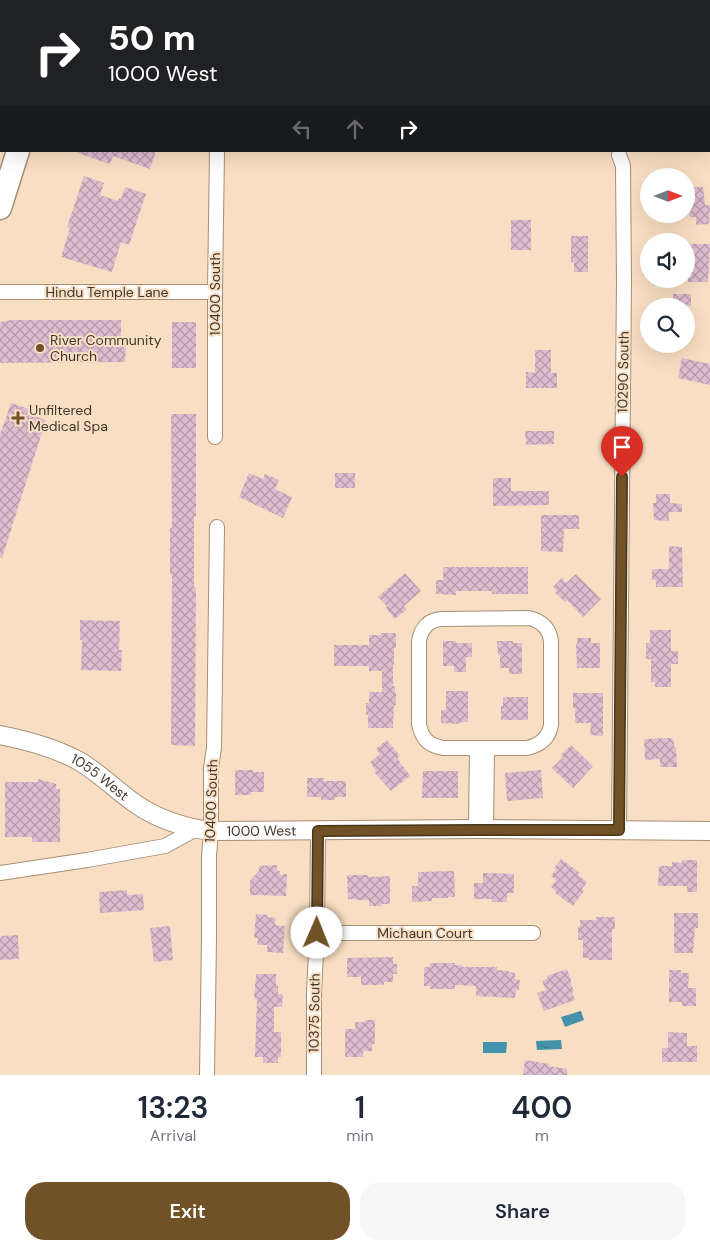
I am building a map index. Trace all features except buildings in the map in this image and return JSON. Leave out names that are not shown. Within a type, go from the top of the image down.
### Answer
[{"type":"main road","points":[[0,208],[18,152]]},
{"type":"street","name":"10400 South","points":[[215,437],[217,152]]},
{"type":"street","name":"10290 South","points":[[618,155],[623,166],[624,281],[619,830]]},
{"type":"street","name":"Hindu Temple Lane","points":[[0,292],[215,292]]},
{"type":"street","name":"10400 South","points":[[207,1075],[209,856],[203,830],[214,748],[217,527]]},
{"type":"street","points":[[436,619],[535,619],[544,625],[550,634],[551,642],[550,725],[548,735],[545,740],[527,748],[482,748],[436,747],[426,740],[421,733],[419,724],[420,634],[426,624],[436,619]]},
{"type":"street","name":"1055 West","points":[[0,735],[32,742],[55,750],[96,772],[142,808],[170,822],[203,830]]},
{"type":"street","points":[[481,830],[482,748]]},
{"type":"street","name":"1000 West","points":[[0,873],[165,846],[203,830],[710,831]]},
{"type":"street","name":"10375 South","points":[[314,1075],[318,831]]},
{"type":"street","name":"Michaun Court","points":[[317,933],[533,933]]},
{"type":"water","points":[[581,1011],[584,1020],[565,1027],[561,1017]]},
{"type":"water","points":[[561,1040],[562,1049],[537,1050],[536,1041]]},
{"type":"water","points":[[483,1042],[507,1042],[506,1053],[483,1053]]},
{"type":"place","name":"River Community Church","points":[[40,348]]},
{"type":"place","name":"Unfiltered Medical Spa","points":[[18,418]]},
{"type":"route","points":[[317,933],[318,831],[619,830],[622,477]]}]
